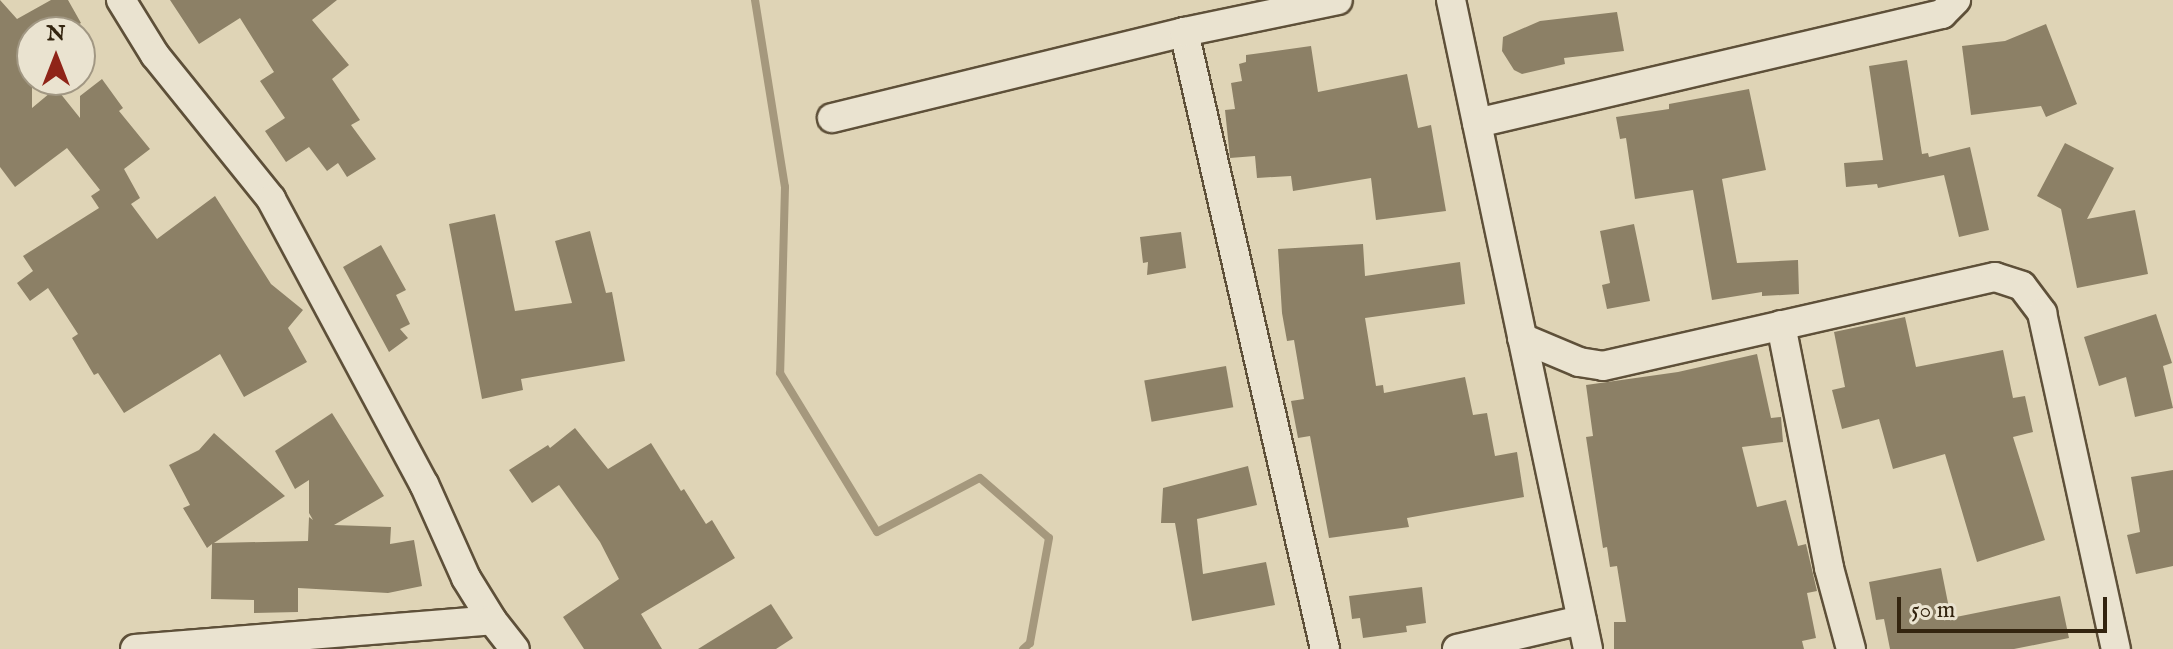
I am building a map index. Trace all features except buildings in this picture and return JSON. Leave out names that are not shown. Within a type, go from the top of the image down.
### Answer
[{"type":"street","points":[[121,0],[155,55],[271,199],[417,470],[466,578],[492,620],[515,649]]},
{"type":"street","points":[[832,118],[1184,32],[1338,0]]},
{"type":"street","points":[[1451,0],[1588,649]]},
{"type":"street","points":[[1477,123],[1942,14],[1956,0]]},
{"type":"street","points":[[1184,32],[1325,649]]},
{"type":"street","points":[[1522,338],[1579,362],[1603,366],[1995,277],[2022,286],[2042,313],[2116,649]]},
{"type":"street","points":[[1781,325],[1829,568],[1851,649]]},
{"type":"street","points":[[135,649],[492,620]]},
{"type":"street","points":[[1457,649],[1582,620]]},
{"type":"waterway","points":[[755,0],[785,187],[780,373],[877,532],[980,478],[1049,538],[1030,643],[1023,649]]}]
